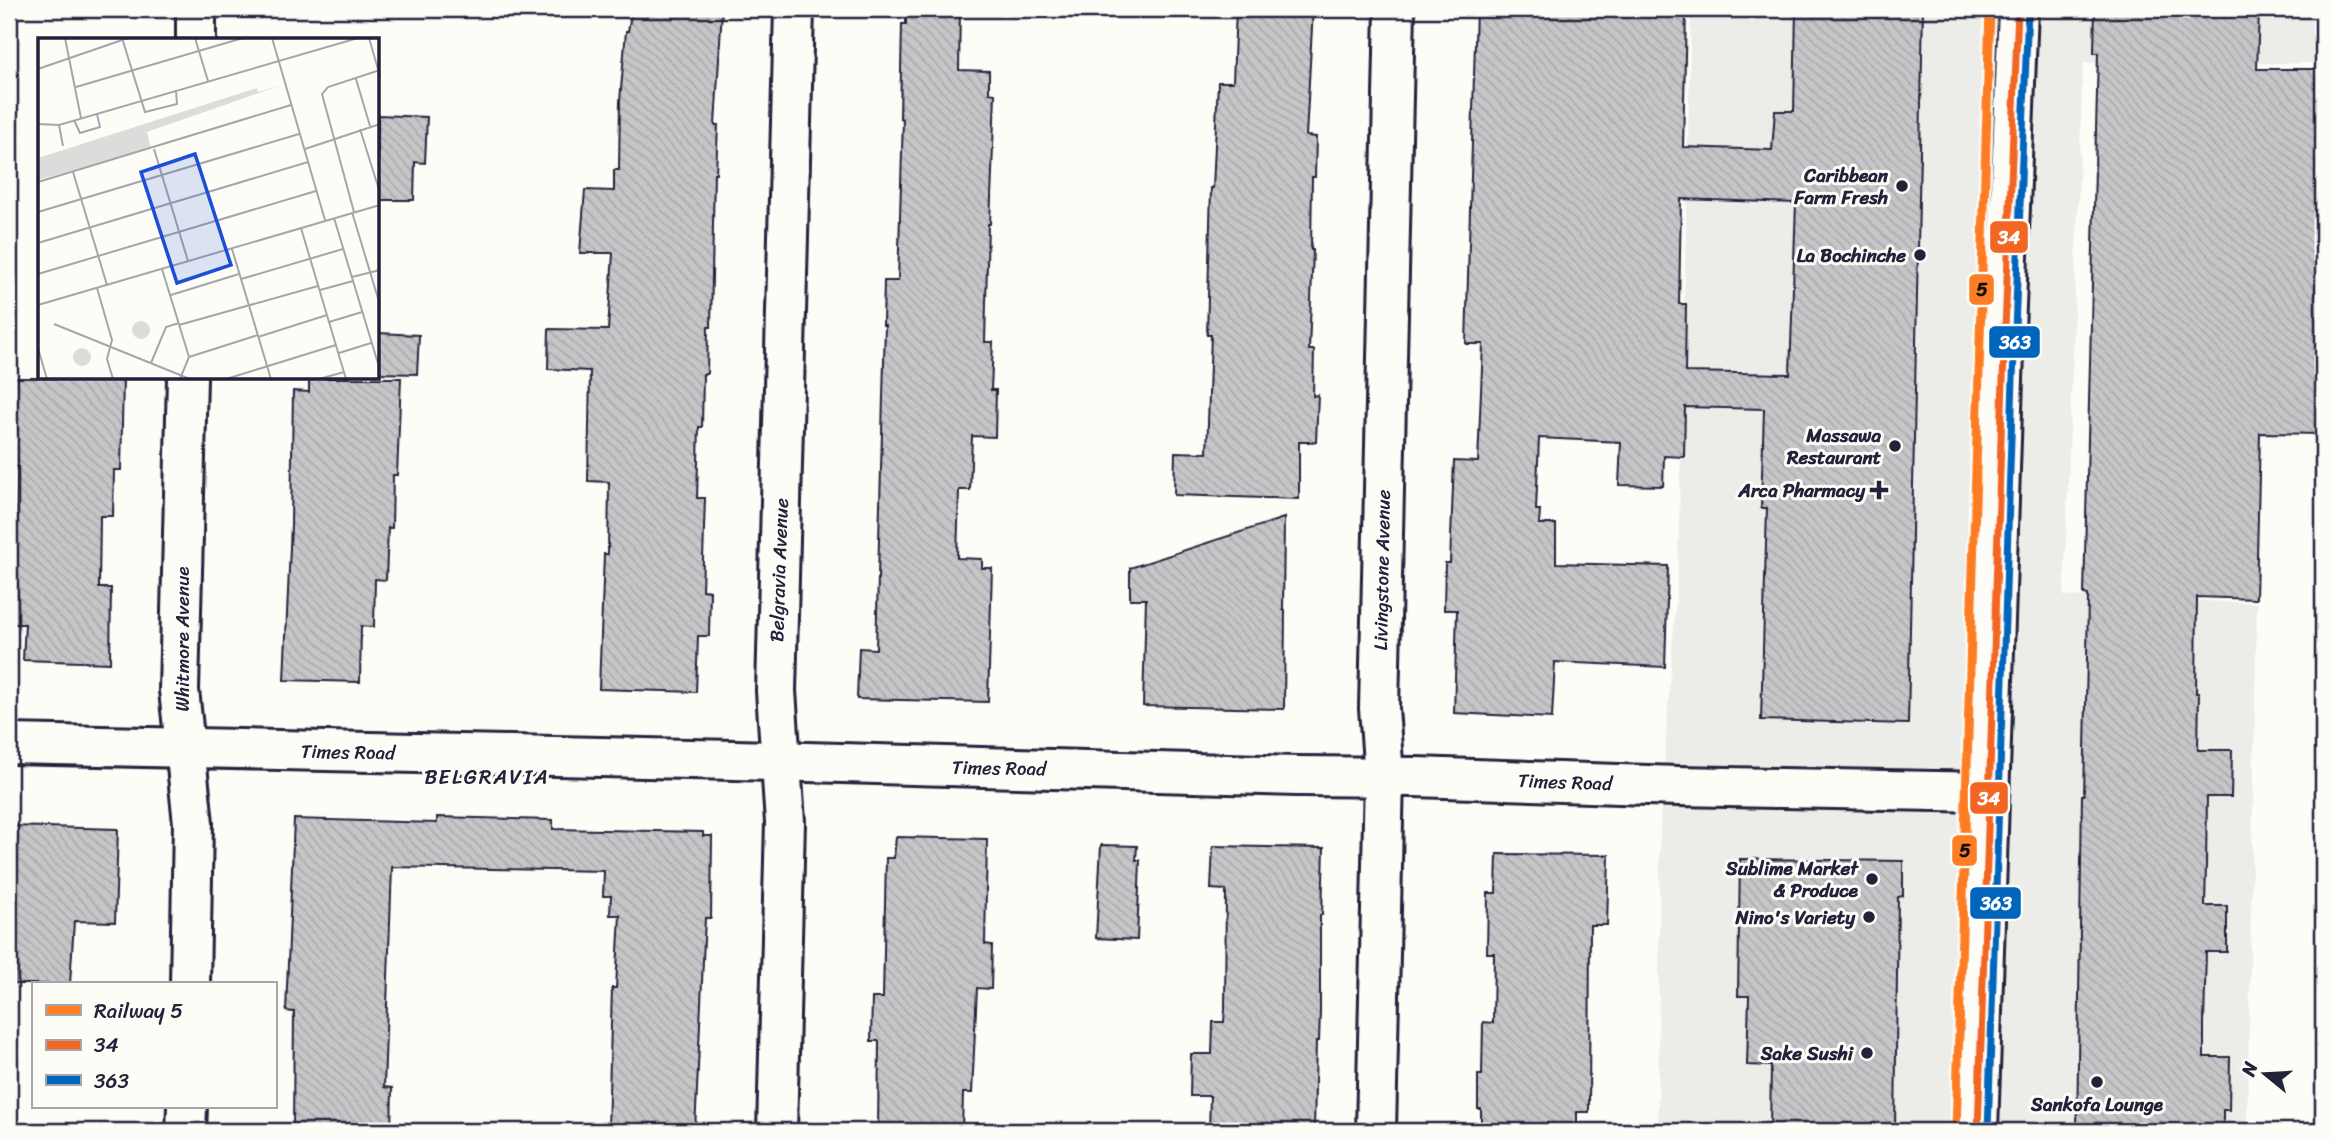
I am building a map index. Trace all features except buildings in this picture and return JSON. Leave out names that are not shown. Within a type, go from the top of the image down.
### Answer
[{"type":"street","points":[[196,38],[197,9]]},
{"type":"street","name":"Belgravia Avenue","points":[[777,1131],[785,822],[776,691],[794,9]]},
{"type":"street","name":"Livingstone Avenue","points":[[1376,1131],[1384,776],[1379,694],[1395,9]]},
{"type":"street","points":[[1978,1131],[2018,9]]},
{"type":"street","name":"Whitmore Avenue","points":[[187,380],[179,690],[193,823],[190,982]]},
{"type":"street","name":"Times Road","points":[[9,744],[1988,792]]},
{"type":"street","points":[[187,1108],[187,1131]]},
{"type":"shaded area","points":[[1691,9],[2323,9],[2323,63],[2083,63],[2064,596],[2257,603],[2247,1131],[1658,1131],[1660,821],[1678,568]]},
{"type":"rail line","name":"5","points":[[1956,1131],[1990,9]]},
{"type":"transit line","name":"34","points":[[1978,1131],[2018,9]]},
{"type":"transit line","name":"363","points":[[1988,1131],[2028,9]]},
{"type":"place","name":"Caribbean Farm Fresh","points":[[1902,186]]},
{"type":"place","name":"La Bochinche","points":[[1920,255]]},
{"type":"place","name":"Massawa Restaurant","points":[[1895,446]]},
{"type":"place","name":"Arca Pharmacy","points":[[1879,490]]},
{"type":"place","name":"Sublime Market & Produce","points":[[1872,879]]},
{"type":"place","name":"Nino's Variety","points":[[1869,917]]},
{"type":"place","name":"Sake Sushi","points":[[1867,1053]]},
{"type":"place","name":"Sankofa Lounge","points":[[2097,1082]]},
{"type":"district","name":"BELGRAVIA","points":[[487,777]]}]
